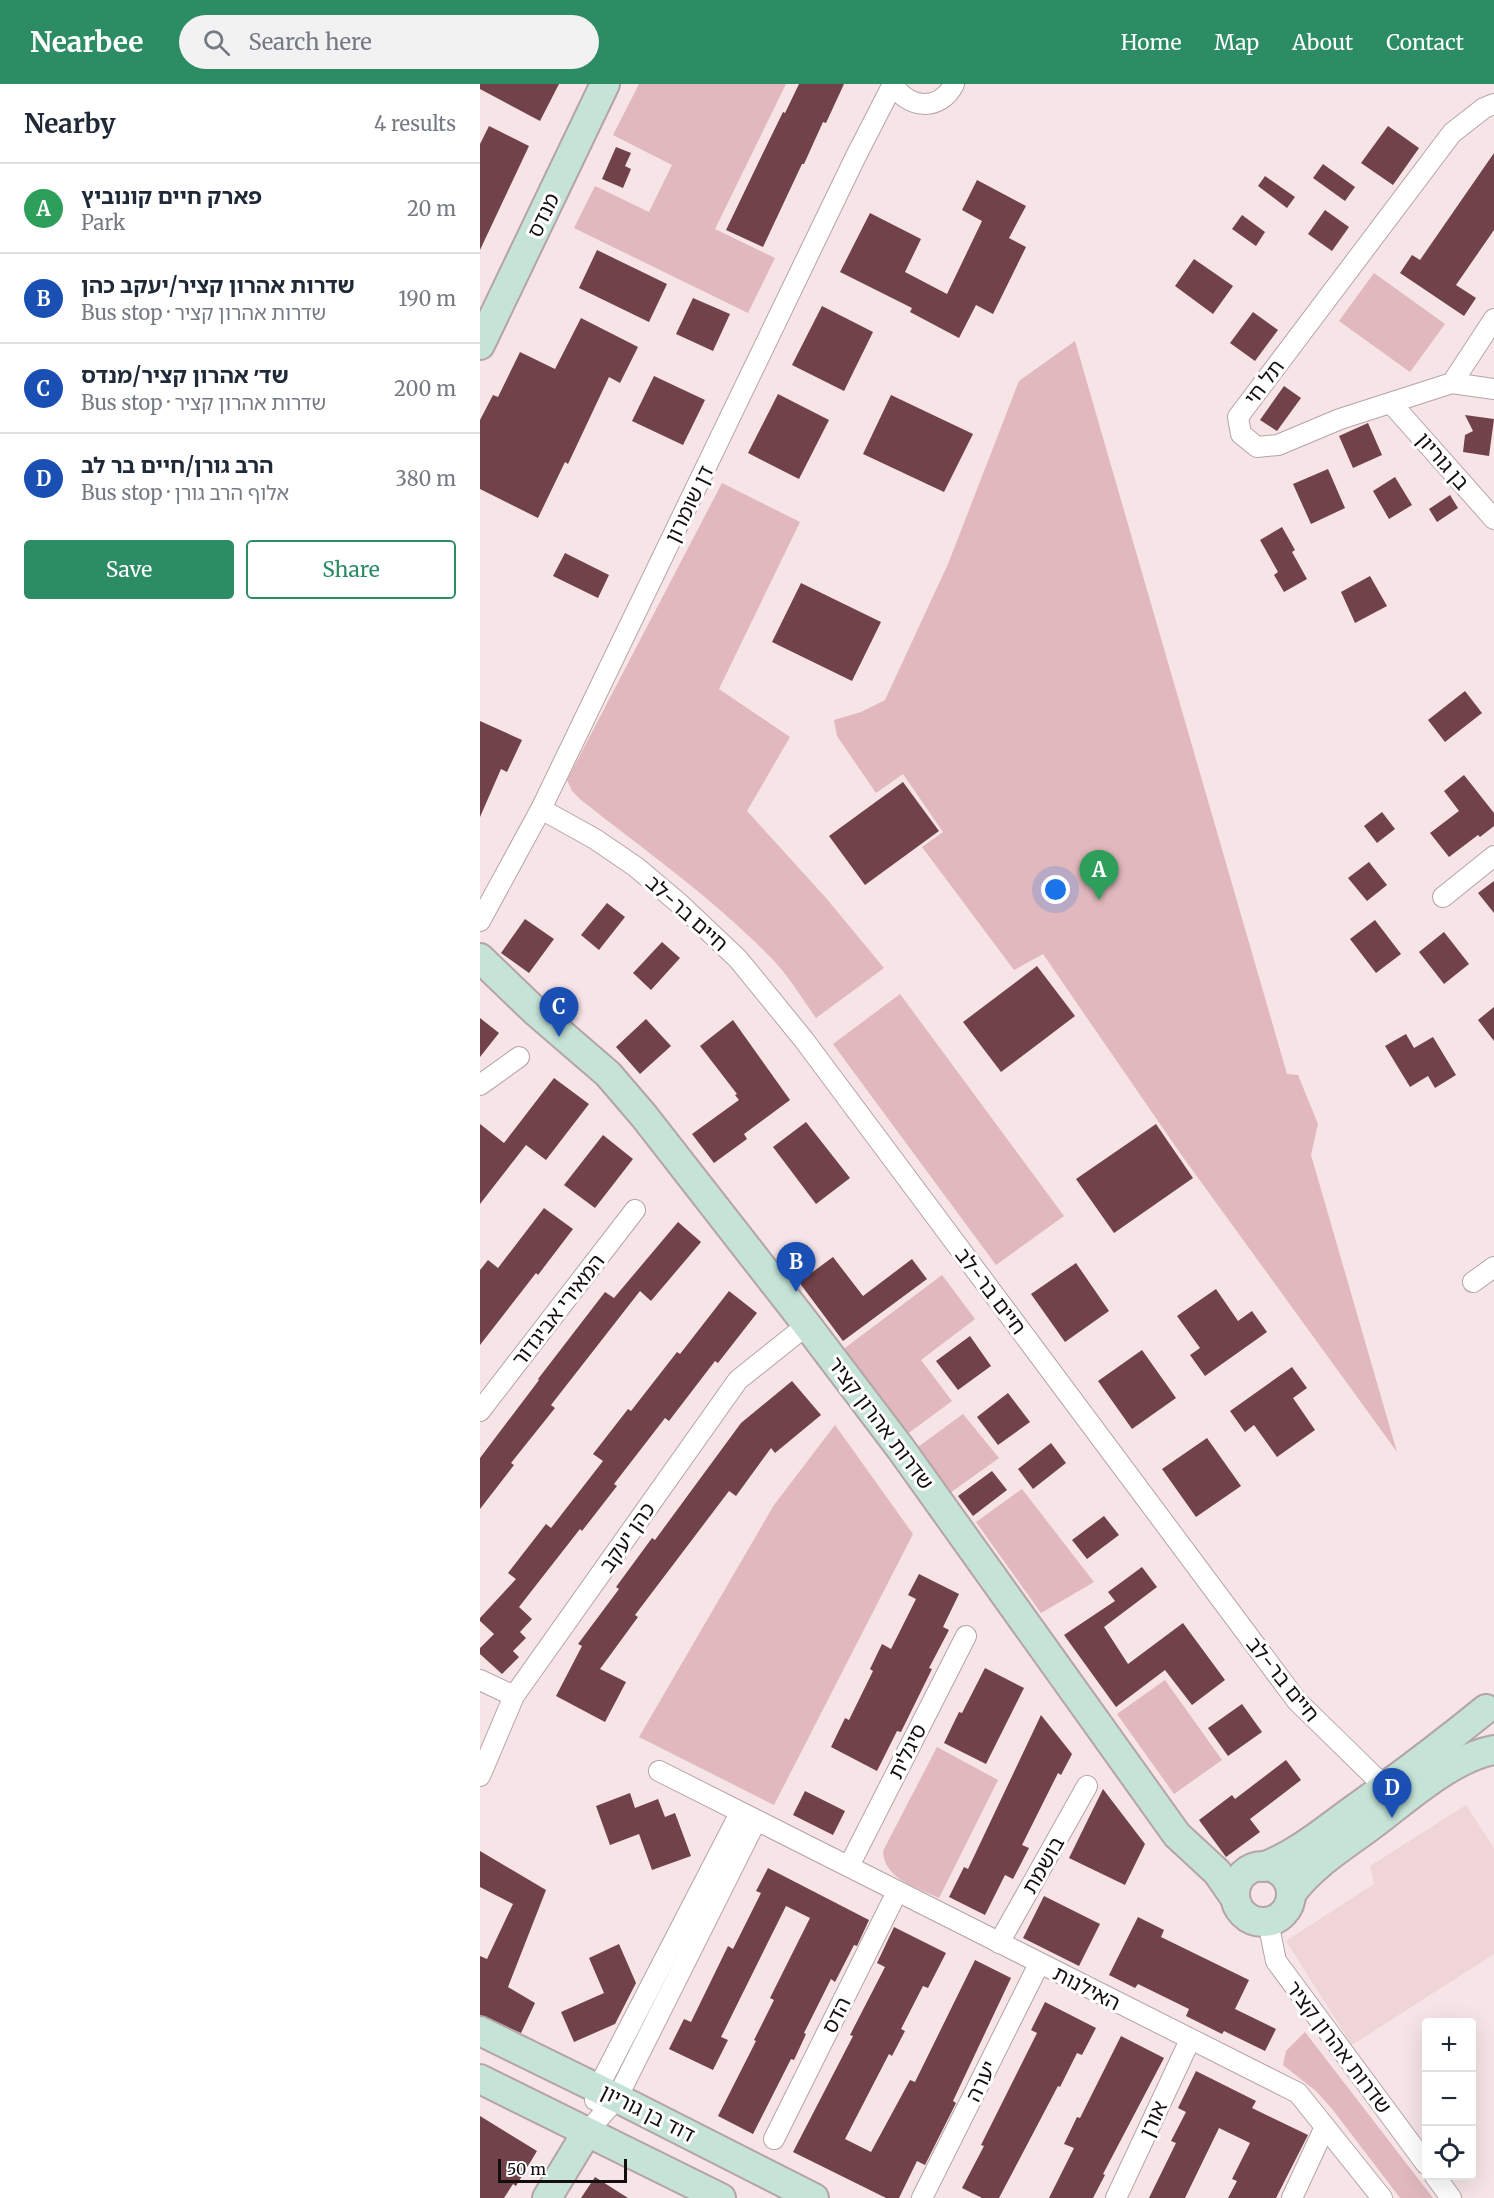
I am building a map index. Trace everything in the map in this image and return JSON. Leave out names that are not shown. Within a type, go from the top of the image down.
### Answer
[{"type":"street","name":"מנדס","points":[[480,345],[605,84]]},
{"type":"street","points":[[893,84],[899,94],[917,104],[938,101],[947,95],[954,84]]},
{"type":"street","name":"דן שומרון","points":[[480,921],[541,809],[856,156],[893,84]]},
{"type":"street","name":"תל חי","points":[[1452,383],[1340,419],[1278,445],[1257,447],[1240,434],[1238,417],[1452,133],[1484,108],[1494,104]]},
{"type":"street","points":[[1494,319],[1452,383],[1494,389]]},
{"type":"street","name":"בן גוריון","points":[[1392,403],[1494,519]]},
{"type":"street","name":"חיים בר-לב","points":[[541,809],[595,839],[636,867],[738,958],[811,1049],[1297,1701],[1385,1787]]},
{"type":"street","points":[[1443,897],[1494,856]]},
{"type":"street","name":"שדרות אהרון קציר","points":[[480,958],[536,1012],[608,1074],[644,1116],[901,1449],[1177,1835],[1216,1872],[1235,1898]]},
{"type":"street","name":"שדרות אהרון קציר","points":[[480,980],[536,1012]]},
{"type":"street","points":[[480,1085],[519,1057]]},
{"type":"street","name":"המאירי אביגדור","points":[[480,1411],[635,1210]]},
{"type":"street","points":[[1473,1282],[1494,1267]]},
{"type":"street","name":"כהן יעקב","points":[[480,1776],[514,1696],[738,1380],[807,1325]]},
{"type":"street","name":"סיגלית","points":[[849,1866],[966,1636]]},
{"type":"street","points":[[480,1680],[514,1696]]},
{"type":"street","points":[[1490,1701],[1385,1787],[1294,1852],[1246,1873],[1239,1880],[1236,1889],[1235,1898],[1238,1907],[1243,1914],[1259,1922],[1268,1922],[1277,1918],[1289,1904],[1291,1894],[1300,1881],[1320,1864],[1452,1767],[1481,1752],[1494,1750]]},
{"type":"street","points":[[1490,1701],[1486,1726],[1494,1742]]},
{"type":"street","name":"האילנות","points":[[659,1771],[1298,2093],[1382,2198]]},
{"type":"street","name":"בושמת","points":[[999,1943],[1087,1786]]},
{"type":"street","points":[[1385,1787],[1402,1793],[1414,1793]]},
{"type":"street","points":[[547,2198],[608,2093],[748,1817]]},
{"type":"street","name":"שדרות אהרון קציר","points":[[1199,1856],[1225,1866],[1258,1867]]},
{"type":"street","points":[[1258,1867],[1280,1872],[1286,1878],[1291,1894]]},
{"type":"street","name":"הדס","points":[[774,2139],[897,1892]]},
{"type":"street","name":"שדרות אהרון קציר","points":[[1268,1922],[1276,1961],[1422,2159]]},
{"type":"street","name":"יערה","points":[[922,2198],[1039,1964]]},
{"type":"street","name":"דוד בן גוריון","points":[[480,2031],[814,2198]]},
{"type":"street","name":"אורן","points":[[1116,2198],[1190,2040]]},
{"type":"street","name":"דוד בן גוריון","points":[[480,2079],[721,2198]]},
{"type":"street","points":[[1292,2198],[1325,2127]]},
{"type":"street","points":[[1439,2180],[1452,2198]]},
{"type":"shaded area","points":[[639,84],[786,84],[715,229],[775,258],[748,313],[574,228],[595,186],[649,212],[672,165],[613,135]]},
{"type":"shaded area","points":[[1374,273],[1445,324],[1410,372],[1339,321]]},
{"type":"shaded area","points":[[1075,341],[1287,1074],[1298,1075],[1318,1124],[1311,1155],[1397,1452],[1180,1153],[1043,954],[1014,970],[922,847],[943,832],[903,774],[876,793],[837,736],[834,720],[861,712],[885,700],[948,564],[1019,381]]},
{"type":"shaded area","points":[[722,483],[800,522],[719,689],[790,737],[747,811],[826,898],[884,968],[816,1018],[781,968],[730,918],[581,800],[572,791],[567,780]]},
{"type":"shaded area","points":[[900,994],[1064,1216],[996,1265],[833,1044]]},
{"type":"shaded area","points":[[942,1275],[975,1319],[921,1360],[952,1401],[906,1435],[841,1351]]},
{"type":"shaded area","points":[[963,1414],[999,1458],[950,1493],[918,1447]]},
{"type":"shaded area","points":[[835,1425],[913,1534],[774,1805],[639,1737],[774,1505]]},
{"type":"shaded area","points":[[1022,1489],[1094,1582],[1041,1613],[976,1522]]},
{"type":"shaded area","points":[[1165,1680],[1222,1760],[1174,1794],[1117,1714]]},
{"type":"shaded area","points":[[937,1747],[998,1780],[939,1898],[911,1886],[895,1875],[885,1861],[883,1851]]},
{"type":"shaded area","points":[[1466,1805],[1494,1848],[1494,1954],[1352,2045],[1286,1941],[1374,1884],[1370,1866]]},
{"type":"shaded area","points":[[1305,2032],[1433,2198],[1400,2198],[1333,2110],[1316,2091],[1283,2065],[1286,2051]]},
{"type":"building","points":[[480,84],[559,84],[540,121],[480,89]]},
{"type":"building","points":[[799,84],[844,84],[826,123],[823,122],[802,164],[763,247],[726,230]]},
{"type":"building","points":[[489,126],[529,146],[480,250],[480,144]]},
{"type":"building","points":[[1388,126],[1419,148],[1393,185],[1361,163]]},
{"type":"building","points":[[616,147],[631,153],[625,166],[631,169],[623,188],[602,179]]},
{"type":"building","points":[[1494,153],[1494,230],[1456,285],[1476,298],[1464,316],[1400,273],[1412,255],[1420,260]]},
{"type":"building","points":[[1323,164],[1355,187],[1345,201],[1313,178]]},
{"type":"building","points":[[1265,176],[1295,197],[1287,208],[1258,186]]},
{"type":"building","points":[[977,180],[1026,206],[1009,238],[1026,247],[993,314],[976,305],[959,338],[910,312],[912,308],[840,272],[870,213],[921,239],[905,272],[947,294],[982,221],[962,210]]},
{"type":"building","points":[[1325,210],[1349,227],[1332,251],[1308,234]]},
{"type":"building","points":[[1242,215],[1265,232],[1256,246],[1232,229]]},
{"type":"building","points":[[597,250],[667,284],[649,322],[579,288]]},
{"type":"building","points":[[1194,259],[1233,286],[1213,314],[1175,286]]},
{"type":"building","points":[[693,298],[730,314],[713,351],[676,334]]},
{"type":"building","points":[[822,306],[873,332],[844,391],[792,365]]},
{"type":"building","points":[[1253,312],[1278,330],[1255,361],[1230,343]]},
{"type":"building","points":[[581,318],[638,347],[620,383],[609,377],[568,464],[565,462],[538,518],[480,489],[480,420],[493,395],[498,397],[520,352],[555,369]]},
{"type":"building","points":[[654,376],[705,400],[683,445],[632,421]]},
{"type":"building","points":[[1284,386],[1301,398],[1277,431],[1260,420]]},
{"type":"building","points":[[778,394],[829,420],[799,479],[748,453]]},
{"type":"building","points":[[891,395],[973,434],[944,492],[863,454]]},
{"type":"building","points":[[1465,415],[1494,419],[1489,456],[1463,452],[1465,435],[1473,431]]},
{"type":"building","points":[[1368,423],[1382,455],[1353,468],[1339,436]]},
{"type":"building","points":[[1328,469],[1345,508],[1311,524],[1293,484]]},
{"type":"building","points":[[1395,477],[1412,505],[1389,519],[1373,491]]},
{"type":"building","points":[[1450,495],[1458,508],[1437,522],[1429,509]]},
{"type":"building","points":[[1282,527],[1295,550],[1292,552],[1307,579],[1284,592],[1274,575],[1278,572],[1260,540]]},
{"type":"building","points":[[565,553],[609,575],[598,598],[553,576]]},
{"type":"building","points":[[1370,576],[1387,606],[1355,623],[1341,592]]},
{"type":"building","points":[[801,583],[881,622],[852,681],[772,642]]},
{"type":"building","points":[[1465,691],[1482,713],[1445,742],[1428,720]]},
{"type":"building","points":[[480,721],[522,740],[507,772],[501,769],[480,817]]},
{"type":"building","points":[[1464,775],[1494,813],[1494,826],[1449,857],[1430,833],[1459,811],[1444,791]]},
{"type":"building","points":[[903,782],[939,831],[865,885],[829,836]]},
{"type":"building","points":[[1382,812],[1395,829],[1377,843],[1364,826]]},
{"type":"building","points":[[1369,862],[1387,885],[1367,901],[1348,878]]},
{"type":"building","points":[[1494,881],[1494,913],[1478,893]]},
{"type":"building","points":[[607,903],[625,917],[599,950],[581,935]]},
{"type":"building","points":[[525,919],[554,939],[529,973],[501,953]]},
{"type":"building","points":[[1375,920],[1401,954],[1376,973],[1350,939]]},
{"type":"building","points":[[1444,932],[1469,964],[1444,984],[1419,952]]},
{"type":"building","points":[[662,942],[680,958],[651,990],[633,973]]},
{"type":"building","points":[[1037,966],[1075,1016],[1001,1072],[963,1022]]},
{"type":"building","points":[[1494,1007],[1494,1041],[1478,1020]]},
{"type":"building","points":[[480,1018],[499,1033],[480,1057]]},
{"type":"building","points":[[646,1019],[671,1046],[640,1074],[616,1047]]},
{"type":"building","points":[[733,1020],[790,1100],[744,1134],[747,1139],[714,1163],[692,1134],[739,1100],[735,1095],[737,1094],[700,1046]]},
{"type":"building","points":[[1406,1034],[1414,1048],[1433,1037],[1456,1075],[1435,1088],[1428,1076],[1410,1087],[1385,1046]]},
{"type":"building","points":[[554,1078],[589,1104],[546,1160],[526,1145],[480,1204],[480,1124],[504,1143]]},
{"type":"building","points":[[806,1122],[850,1178],[816,1204],[773,1147]]},
{"type":"building","points":[[1156,1124],[1193,1178],[1114,1233],[1076,1179]]},
{"type":"building","points":[[603,1135],[633,1159],[595,1208],[564,1185]]},
{"type":"building","points":[[544,1208],[573,1229],[480,1345],[480,1270],[488,1260],[498,1268]]},
{"type":"building","points":[[678,1222],[701,1242],[651,1301],[640,1291],[551,1405],[555,1408],[511,1463],[514,1465],[480,1509],[480,1458],[605,1292],[614,1298]]},
{"type":"building","points":[[833,1257],[863,1296],[912,1259],[927,1279],[843,1341],[799,1282]]},
{"type":"building","points":[[1076,1263],[1109,1311],[1065,1342],[1031,1294]]},
{"type":"building","points":[[1216,1289],[1238,1321],[1252,1311],[1267,1332],[1205,1376],[1190,1355],[1200,1348],[1177,1316]]},
{"type":"building","points":[[729,1291],[757,1313],[718,1363],[715,1361],[669,1421],[665,1418],[614,1484],[617,1486],[519,1607],[532,1619],[520,1632],[526,1638],[513,1651],[519,1657],[502,1674],[480,1654],[480,1648],[494,1634],[480,1621],[480,1618],[516,1579],[508,1573],[546,1524],[551,1528],[603,1461],[593,1454],[628,1409],[631,1411],[677,1352],[680,1354]]},
{"type":"building","points":[[970,1336],[991,1366],[958,1390],[936,1361]]},
{"type":"building","points":[[1142,1350],[1176,1398],[1132,1429],[1098,1381]]},
{"type":"building","points":[[1292,1367],[1307,1388],[1293,1398],[1315,1430],[1277,1457],[1254,1425],[1245,1432],[1230,1411]]},
{"type":"building","points":[[792,1381],[821,1415],[775,1453],[771,1448],[736,1496],[729,1491],[635,1615],[638,1617],[600,1669],[626,1682],[605,1722],[556,1696],[582,1646],[578,1644],[619,1589],[616,1587],[652,1538],[655,1540],[741,1423]]},
{"type":"building","points":[[1008,1393],[1030,1422],[998,1445],[977,1417]]},
{"type":"building","points":[[1207,1438],[1241,1486],[1196,1517],[1162,1469]]},
{"type":"building","points":[[1051,1443],[1066,1463],[1033,1489],[1018,1469]]},
{"type":"building","points":[[992,1471],[1007,1490],[973,1516],[958,1496]]},
{"type":"building","points":[[1104,1516],[1119,1535],[1087,1559],[1072,1540]]},
{"type":"building","points":[[1142,1567],[1157,1587],[1104,1627],[1128,1664],[1183,1623],[1225,1680],[1192,1705],[1165,1670],[1116,1707],[1064,1635],[1115,1601],[1108,1592]]},
{"type":"building","points":[[919,1574],[959,1594],[943,1627],[949,1630],[929,1668],[932,1669],[901,1732],[897,1731],[877,1771],[831,1747],[845,1718],[849,1720],[873,1671],[870,1669],[882,1644],[891,1649],[916,1599],[908,1595]]},
{"type":"building","points":[[985,1668],[1024,1688],[986,1764],[944,1743]]},
{"type":"building","points":[[1242,1704],[1262,1732],[1228,1756],[1208,1728]]},
{"type":"building","points":[[1041,1715],[1072,1754],[1061,1775],[1058,1773],[1022,1845],[1029,1848],[1013,1879],[1005,1875],[985,1915],[949,1897],[964,1867],[968,1869]]},
{"type":"building","points":[[1286,1760],[1301,1780],[1250,1819],[1260,1832],[1226,1857],[1199,1820],[1232,1795],[1235,1799]]},
{"type":"building","points":[[1103,1789],[1145,1844],[1125,1885],[1069,1858]]},
{"type":"building","points":[[805,1791],[845,1811],[833,1835],[793,1815]]},
{"type":"building","points":[[630,1793],[635,1808],[658,1799],[665,1817],[675,1813],[691,1856],[652,1870],[639,1834],[610,1845],[596,1806]]},
{"type":"building","points":[[480,1851],[546,1890],[508,1987],[535,2003],[521,2033],[480,2015],[480,1956],[487,1959],[513,1904],[480,1887]]},
{"type":"building","points":[[768,1868],[869,1920],[857,1946],[854,1945],[835,1982],[831,1979],[804,2033],[806,2034],[794,2060],[791,2059],[753,2134],[718,2116],[756,2041],[754,2040],[774,2000],[770,1998],[810,1918],[786,1906],[721,2037],[728,2040],[713,2070],[669,2049],[684,2019],[691,2022],[728,1946],[733,1949],[761,1893],[756,1891]]},
{"type":"building","points":[[1044,1896],[1100,1924],[1079,1966],[1023,1938]]},
{"type":"building","points":[[1138,1917],[1164,1930],[1161,1937],[1249,1980],[1235,2009],[1276,2029],[1265,2051],[1224,2031],[1222,2034],[1186,2016],[1189,2009],[1138,1984],[1135,1988],[1109,1975]]},
{"type":"building","points":[[894,1927],[946,1953],[928,1988],[923,1986],[901,2029],[905,2031],[892,2056],[889,2054],[845,2139],[871,2152],[910,2080],[915,2082],[975,1960],[1011,1978],[953,2101],[956,2103],[925,2165],[917,2161],[899,2198],[886,2198],[793,2152],[853,2036],[850,2035],[885,1967],[877,1963]]},
{"type":"building","points":[[619,1944],[636,1983],[615,2024],[574,2042],[561,2012],[604,1993],[589,1958]]},
{"type":"building","points":[[1045,2002],[1096,2028],[1082,2055],[1077,2053],[1060,2087],[1058,2086],[999,2198],[982,2198],[962,2188],[1037,2033],[1031,2030]]},
{"type":"building","points":[[1121,2036],[1164,2058],[1103,2174],[1105,2175],[1093,2198],[1049,2198],[1074,2148],[1064,2144],[1077,2117],[1080,2118]]},
{"type":"building","points":[[1196,2071],[1256,2101],[1252,2108],[1308,2135],[1276,2198],[1228,2198],[1237,2181],[1232,2179],[1250,2143],[1219,2128],[1185,2198],[1149,2198],[1176,2143],[1171,2141],[1186,2112],[1178,2108]]},
{"type":"building","points":[[480,2116],[537,2151],[516,2186],[513,2184],[504,2198],[480,2198]]},
{"type":"building","points":[[595,2177],[628,2198],[581,2198]]},
{"type":"place","name":"פארק חיים קונוביץ","points":[[1099,900]]},
{"type":"place","name":"שד׳ אהרון קציר/מנדס","points":[[559,1037]]},
{"type":"place","name":"שדרות אהרון קציר/יעקב כהן","points":[[796,1292]]},
{"type":"place","name":"הרב גורן/חיים בר לב","points":[[1392,1818]]}]
